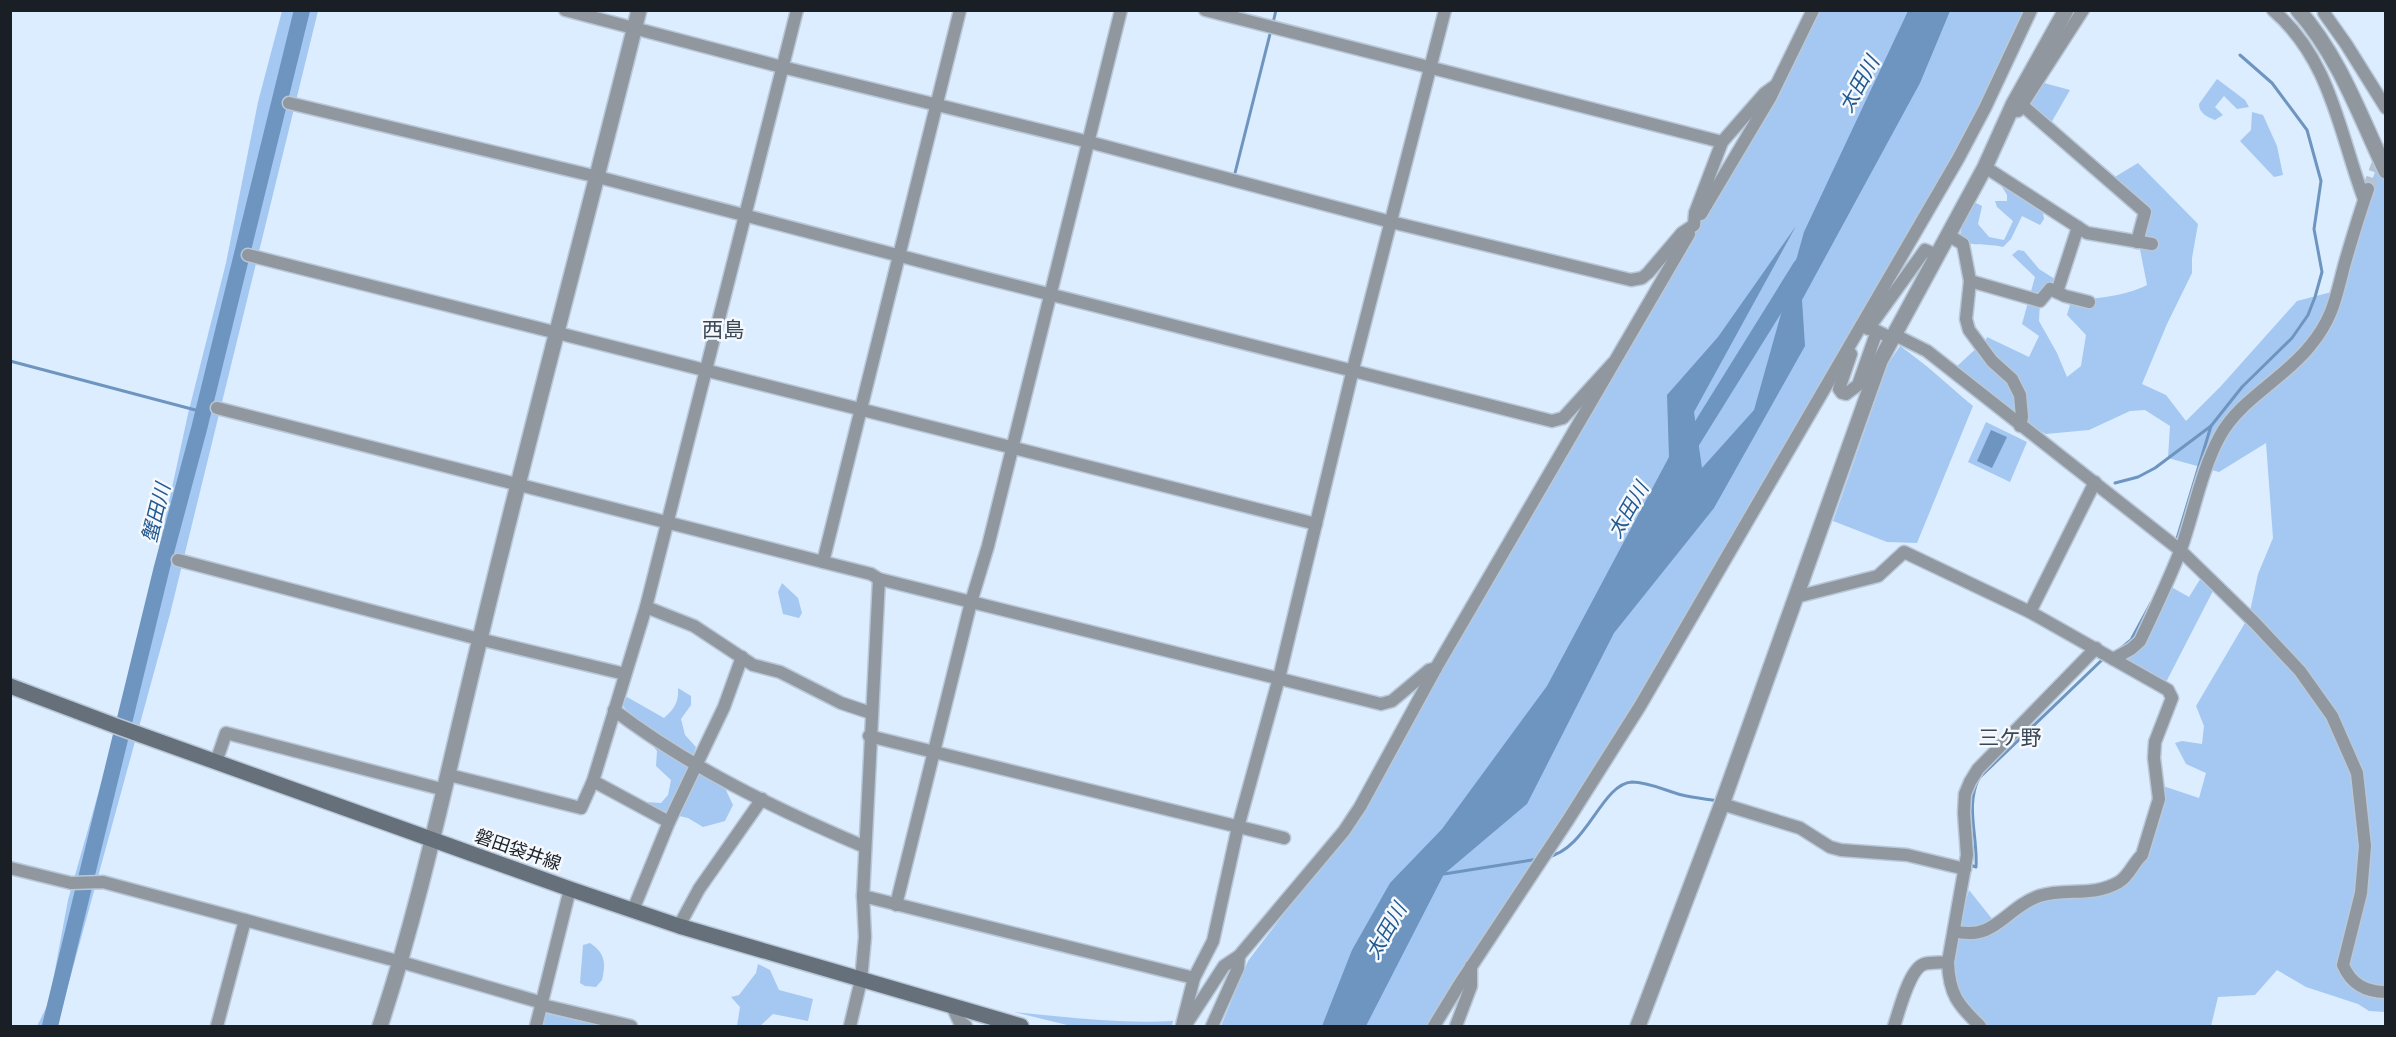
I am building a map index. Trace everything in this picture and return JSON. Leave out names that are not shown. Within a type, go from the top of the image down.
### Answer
[{"type":"main road","name":"磐田袋井線","points":[[10,686],[433,841],[679,926],[1021,1026]]},
{"type":"street","points":[[565,10],[782,67],[1089,142],[1391,222],[1632,280],[1642,278],[1648,273],[1682,233],[1694,225]]},
{"type":"street","points":[[380,1026],[401,962],[433,841],[480,639],[639,10]]},
{"type":"street","points":[[216,762],[226,734],[447,782],[582,808],[593,781],[646,607],[797,10]]},
{"type":"street","points":[[823,561],[960,10]]},
{"type":"street","points":[[896,905],[1121,10]]},
{"type":"street","points":[[1205,10],[1722,142]]},
{"type":"street","points":[[1183,1026],[1194,978],[1213,941],[1238,826],[1279,678],[1353,369],[1445,10]]},
{"type":"street","points":[[1183,1026],[1224,966],[1239,956],[1344,831],[1360,807],[1436,668],[1776,85],[1813,10]]},
{"type":"street","points":[[1434,1026],[1640,706],[1958,159],[1985,108],[2031,10]]},
{"type":"street","points":[[1638,1026],[1722,804],[1880,361],[1985,167],[2006,121],[2066,10]]},
{"type":"street","points":[[2006,121],[2022,105],[2083,10]]},
{"type":"street","points":[[2113,659],[2140,641],[2180,550],[2220,436],[2237,413],[2291,367],[2311,346],[2327,321],[2338,298],[2345,262],[2366,194],[2350,161],[2338,113],[2314,60],[2289,24],[2273,10]]},
{"type":"street","points":[[2298,10],[2310,24],[2340,72],[2385,171]]},
{"type":"street","points":[[2310,24],[2324,12],[2385,108]]},
{"type":"street","points":[[1694,225],[1695,213],[1722,142],[1765,93],[1776,85]]},
{"type":"street","points":[[289,103],[598,177],[1552,421],[1563,418],[1613,363]]},
{"type":"street","points":[[2022,105],[2145,212],[2137,242]]},
{"type":"street","points":[[1985,167],[2087,233],[2152,244]]},
{"type":"street","points":[[2057,292],[2078,227]]},
{"type":"street","points":[[1948,235],[1963,244],[1970,281],[1966,319],[1969,330],[1992,361],[2013,379],[2020,394],[2022,417],[2020,426]]},
{"type":"street","points":[[1850,347],[1862,337],[1925,250],[1936,255]]},
{"type":"street","points":[[248,255],[1316,524]]},
{"type":"street","points":[[1970,281],[2040,301],[2050,289],[2089,302]]},
{"type":"street","points":[[1850,347],[1851,356],[1839,389],[1846,394],[1858,385],[1877,331],[1928,351],[2020,426],[2180,550],[2256,623],[2300,671],[2332,716],[2357,773],[2365,846],[2361,893],[2343,965],[2355,984],[2362,988],[2385,992]]},
{"type":"street","points":[[217,408],[823,561],[871,574],[879,579],[1381,704],[1392,702],[1429,670],[1436,668]]},
{"type":"street","points":[[2030,612],[2094,482]]},
{"type":"street","points":[[1796,597],[1878,576],[1904,552],[2030,612],[2168,690],[2172,698],[2155,742],[2159,799],[2142,855],[2127,876],[2118,883],[2086,893],[2059,891],[2038,897],[2025,903],[1997,925],[1976,934],[1967,935],[1954,931]]},
{"type":"street","points":[[178,560],[480,639],[625,674]]},
{"type":"street","points":[[850,1026],[861,980],[865,937],[863,896],[879,579]]},
{"type":"street","points":[[646,607],[694,626],[753,665],[780,672],[841,703],[871,713]]},
{"type":"street","points":[[1980,1026],[1955,1000],[1949,982],[1948,962],[1967,855],[1965,794],[1978,769],[2096,648]]},
{"type":"street","points":[[633,910],[669,822],[724,707],[742,657]]},
{"type":"street","points":[[614,710],[696,765],[799,819],[865,848]]},
{"type":"street","points":[[870,736],[1284,838]]},
{"type":"street","points":[[593,781],[669,822]]},
{"type":"street","points":[[679,926],[699,889],[762,799]]},
{"type":"street","points":[[1722,804],[1800,828],[1830,847],[1841,850],[1907,855],[1965,869]]},
{"type":"street","points":[[10,868],[71,883],[103,882],[401,962],[543,1004],[631,1026]]},
{"type":"street","points":[[536,1026],[570,889]]},
{"type":"street","points":[[863,896],[1194,978]]},
{"type":"street","points":[[217,1026],[245,920]]},
{"type":"street","points":[[1212,1026],[1238,968],[1239,956]]},
{"type":"street","points":[[1894,1026],[1912,974],[1918,967],[1925,964],[1948,962]]},
{"type":"street","points":[[1456,1026],[1471,987],[1471,966]]},
{"type":"street","points":[[952,1006],[959,1021],[966,1026]]},
{"type":"shaded area","points":[[282,11],[318,11],[170,614],[57,1026],[37,1026],[49,1002],[68,900],[130,681],[188,414],[226,263],[258,102]]},
{"type":"shaded area","points":[[1820,11],[2028,11],[1961,155],[1578,806],[1434,1026],[1221,1026],[1248,961],[1354,821],[1635,326],[1796,59]]},
{"type":"shaded area","points":[[2217,79],[2245,100],[2249,107],[2237,109],[2224,96],[2215,107],[2223,115],[2215,120],[2204,114],[2199,104]]},
{"type":"shaded area","points":[[2044,83],[2070,90],[2051,123],[2030,104]]},
{"type":"shaded area","points":[[2252,112],[2263,115],[2277,146],[2283,175],[2274,177],[2240,141],[2251,130]]},
{"type":"shaded area","points":[[2385,149],[2385,1012],[2369,1011],[2358,1004],[2306,987],[2277,970],[2255,995],[2218,997],[2211,1026],[1980,1026],[1957,1002],[1949,958],[1969,890],[1997,925],[2033,899],[2106,891],[2142,855],[2157,784],[2199,798],[2206,773],[2186,764],[2175,743],[2182,741],[2202,744],[2204,726],[2196,706],[2249,616],[2258,574],[2273,538],[2266,443],[2219,472],[2168,458],[2170,426],[2145,410],[2130,411],[2089,430],[2046,434],[2027,424],[1954,369],[1981,344],[1983,347],[1987,337],[2029,357],[2039,336],[2022,324],[2035,277],[2012,255],[2018,250],[2024,251],[2039,269],[2058,281],[2040,301],[2039,321],[2067,377],[2081,366],[2086,335],[2067,315],[2072,298],[2089,299],[2110,296],[2130,292],[2147,285],[2138,239],[2145,212],[2113,178],[2138,163],[2198,224],[2192,258],[2192,273],[2167,324],[2142,384],[2166,395],[2186,421],[2221,386],[2297,301],[2339,290],[2368,189]]},
{"type":"shaded area","points":[[2005,180],[2042,206],[2044,219],[2040,225],[2022,216],[2011,239],[2003,247],[1959,240],[1968,199],[1982,206],[1978,224],[1989,237],[2004,240],[2013,221],[1997,207],[1995,201],[2007,201],[2007,195],[2001,185]]},
{"type":"shaded area","points":[[1900,346],[1973,406],[1917,543],[1887,542],[1833,521],[1888,364]]},
{"type":"shaded area","points":[[1986,422],[2027,442],[2010,482],[1968,462]]},
{"type":"shaded area","points":[[2204,573],[2216,585],[2163,688],[2117,657],[2137,644],[2166,584],[2189,597]]},
{"type":"shaded area","points":[[782,583],[798,598],[802,613],[799,618],[783,614],[778,592]]},
{"type":"shaded area","points":[[678,688],[691,696],[691,705],[681,719],[685,735],[696,747],[693,756],[725,788],[733,805],[725,821],[703,827],[688,818],[644,808],[646,802],[661,803],[668,795],[671,780],[656,766],[657,751],[621,703],[627,697],[664,718],[675,705]]},
{"type":"shaded area","points":[[590,943],[599,951],[604,963],[602,980],[596,987],[580,983],[583,945]]},
{"type":"shaded area","points":[[758,964],[770,970],[779,990],[813,999],[808,1021],[773,1014],[760,1026],[737,1026],[740,1007],[731,997],[739,995],[756,973]]},
{"type":"shaded area","points":[[1014,1012],[1113,1021],[1173,1021],[1172,1026],[1071,1026]]},
{"type":"shaded area","points":[[544,1013],[601,1026],[540,1026]]},
{"type":"water","points":[[1908,11],[1950,11],[1920,83],[1802,300],[1805,346],[1714,508],[1614,633],[1527,804],[1444,874],[1366,1026],[1322,1026],[1352,950],[1390,883],[1442,829],[1547,686],[1669,457],[1667,395],[1718,337],[1796,226],[1694,412],[1702,468],[1754,410],[1804,232]]},
{"type":"water","points":[[1991,430],[2007,437],[1992,468],[1977,461]]},
{"type":"waterway","name":"蟹田川","points":[[50,1026],[302,10]]},
{"type":"waterway","points":[[1273,23],[1276,10]]},
{"type":"waterway","points":[[1235,173],[1271,30]]},
{"type":"waterway","points":[[2115,483],[2138,477],[2155,468],[2211,426],[2242,387],[2292,338],[2308,315],[2315,297],[2322,272],[2314,229],[2321,181],[2307,130],[2272,83],[2240,55]]},
{"type":"waterway","name":"太田川","points":[[1686,451],[1801,266]]},
{"type":"waterway","points":[[10,361],[203,412]]},
{"type":"waterway","points":[[2176,542],[2211,426]]},
{"type":"waterway","points":[[2120,649],[2131,640],[2151,603]]},
{"type":"waterway","points":[[1970,865],[1976,867],[1972,810],[1979,778],[2104,658]]},
{"type":"waterway","points":[[1547,857],[1561,852],[1573,843],[1611,794],[1621,786],[1632,782],[1651,785],[1682,795],[1719,801]]},
{"type":"waterway","points":[[1444,874],[1538,859]]},
{"type":"tunnel","points":[[2368,189],[2386,141]]},
{"type":"district","name":"西島","points":[[723,330]]},
{"type":"district","name":"三ケ野","points":[[2010,738]]}]
